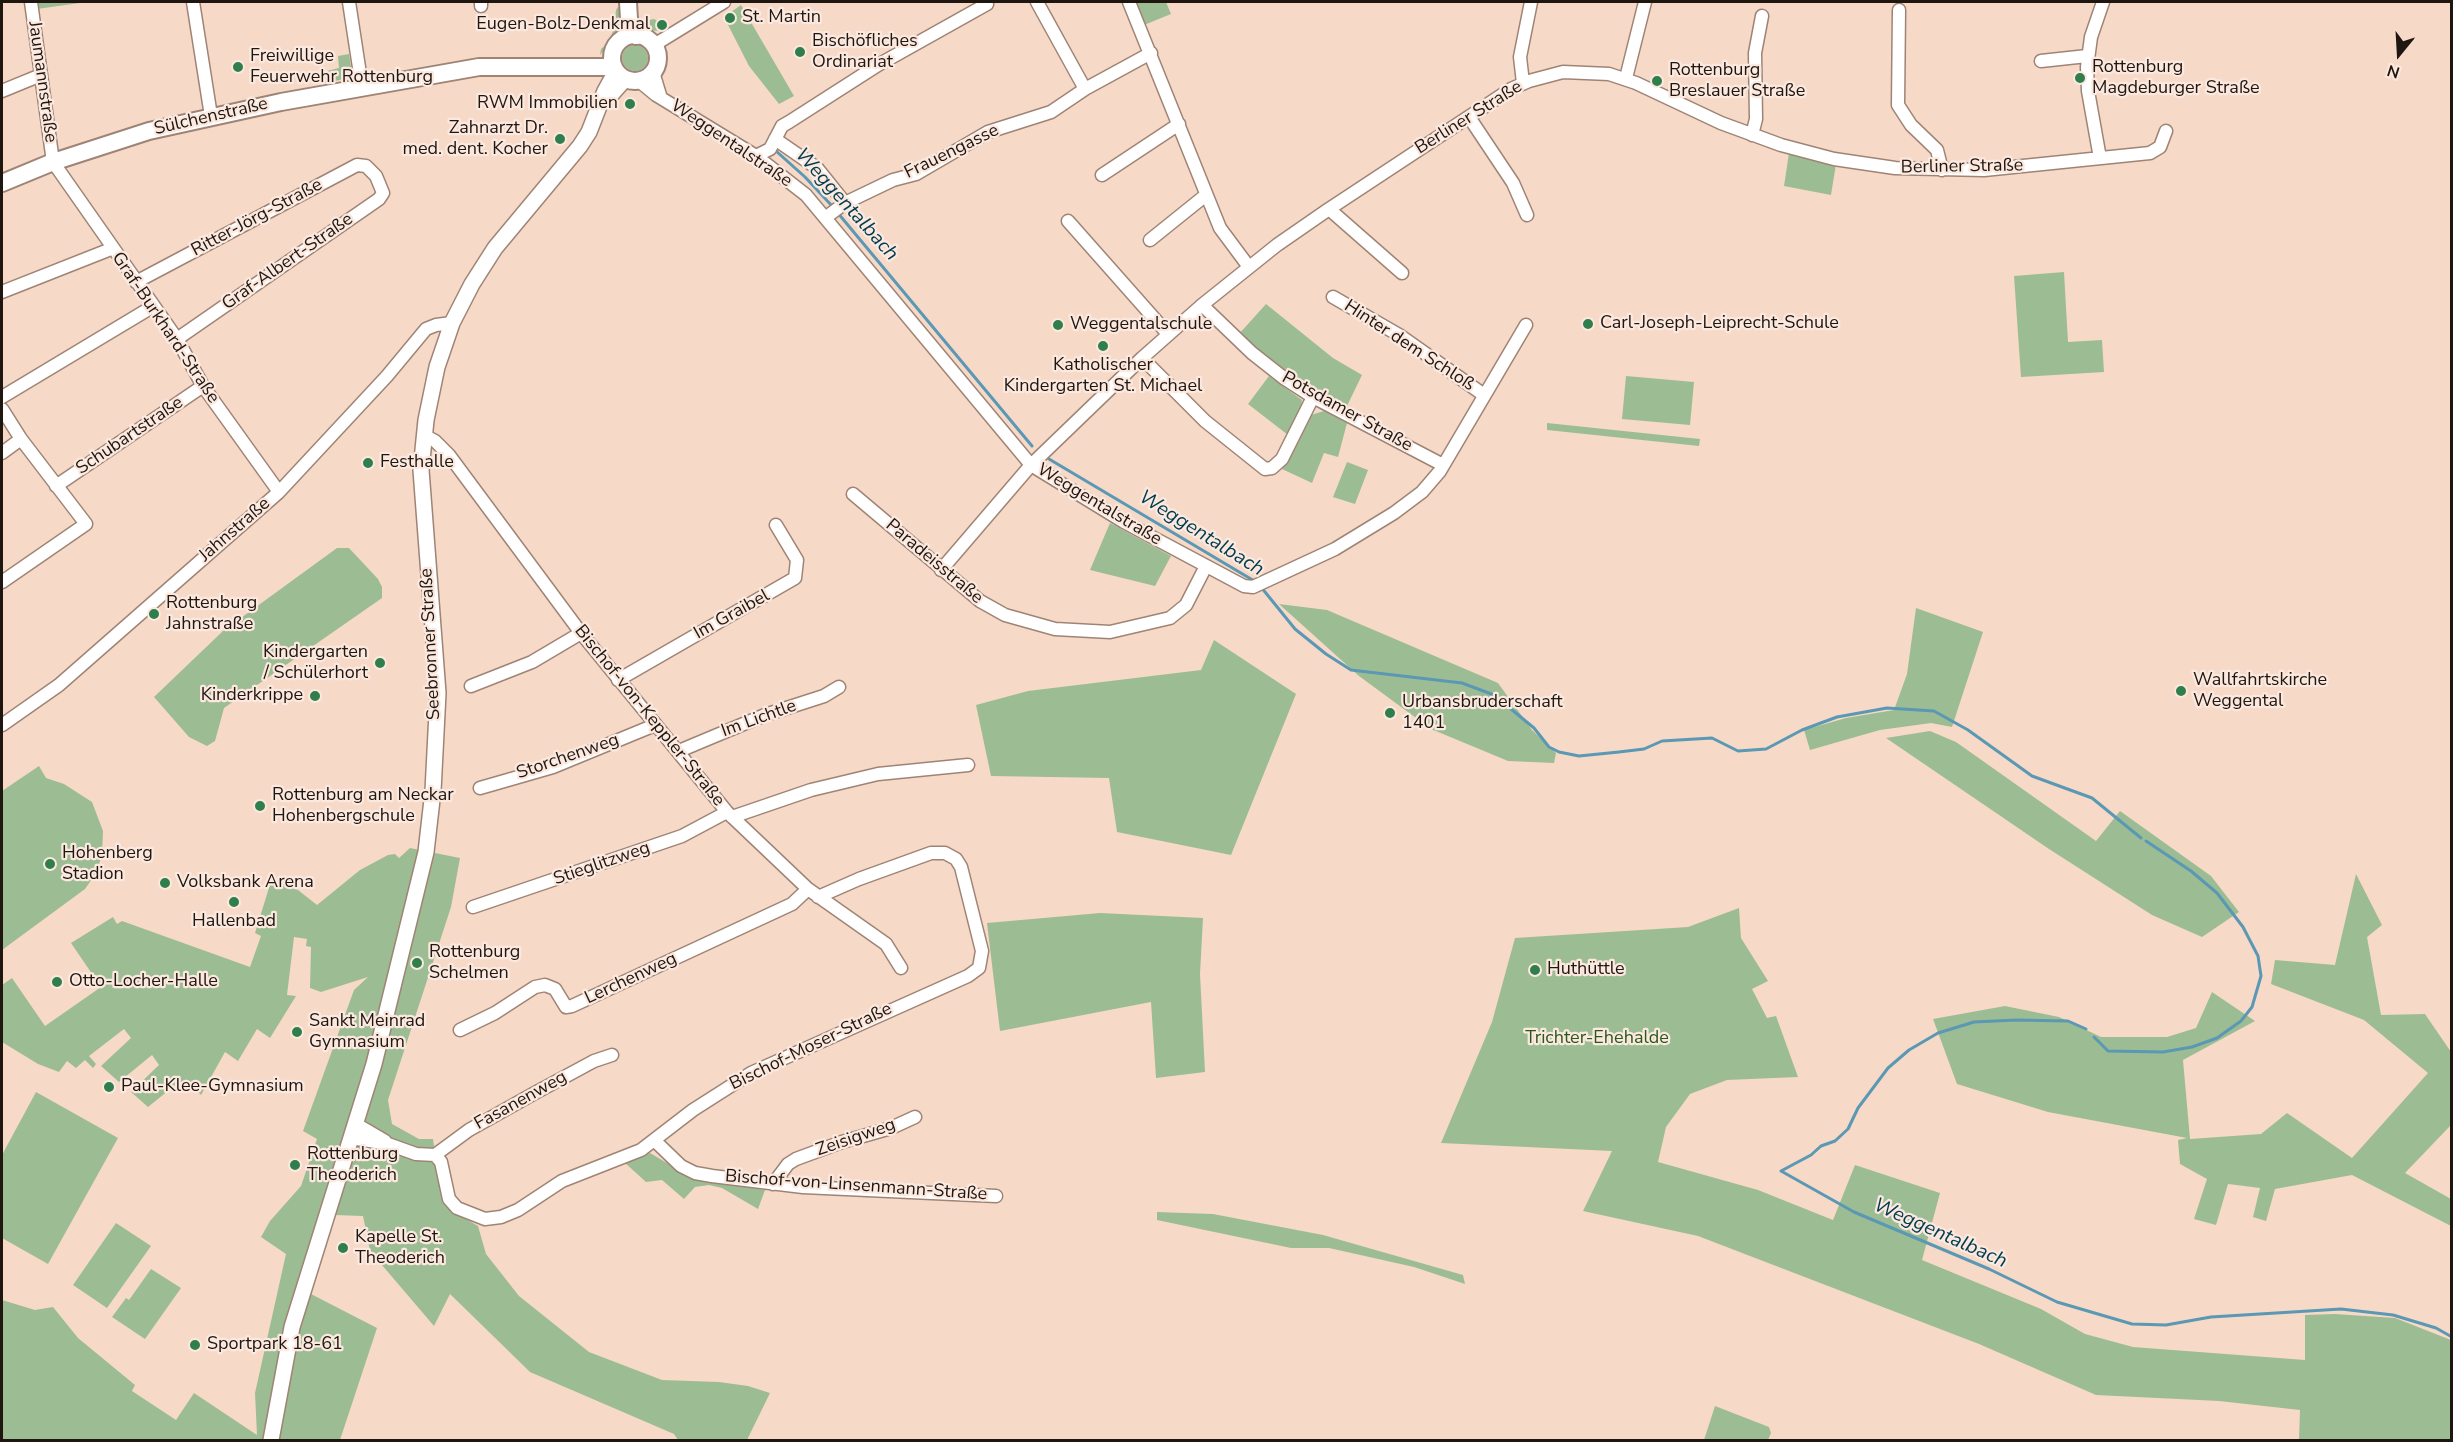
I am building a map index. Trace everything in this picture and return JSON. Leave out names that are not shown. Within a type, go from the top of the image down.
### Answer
[{"type":"main road","points":[[627,71],[658,60],[628,19],[628,2]]},
{"type":"main road","points":[[627,71],[645,41]]},
{"type":"main road","name":"Sülchenstraße","points":[[2,183],[53,162],[149,131],[211,116],[362,87],[479,67],[570,67],[627,71]]},
{"type":"street","name":"Jaumannstraße","points":[[31,2],[53,162]]},
{"type":"street","points":[[194,2],[211,116]]},
{"type":"street","points":[[349,2],[362,87]]},
{"type":"street","points":[[645,41],[724,2]]},
{"type":"street","points":[[1037,2],[1085,89]]},
{"type":"street","points":[[1129,2],[1206,195],[1224,233],[1249,267]]},
{"type":"street","points":[[1523,83],[1520,57],[1531,2]]},
{"type":"street","points":[[1626,78],[1645,2]]},
{"type":"street","points":[[2100,158],[2088,91],[2087,56],[2103,2]]},
{"type":"street","points":[[756,156],[770,149],[782,126],[855,79],[987,4]]},
{"type":"street","points":[[1899,10],[1898,105],[1911,125],[1937,150],[1942,170]]},
{"type":"street","points":[[1752,135],[1756,119],[1755,53],[1762,16]]},
{"type":"street","name":"Frauengasse","points":[[835,210],[893,180],[916,174],[988,132],[1051,112],[1085,89],[1151,53]]},
{"type":"street","points":[[2041,61],[2087,56]]},
{"type":"street","name":"Weggentalstraße","points":[[627,71],[663,99],[756,156],[806,195],[835,210]]},
{"type":"street","name":"Seebronner Straße","points":[[271,1440],[292,1327],[391,1002],[422,873],[431,812],[438,693],[421,489],[424,435],[437,367],[452,323],[495,248],[580,146],[600,109],[627,71]]},
{"type":"street","name":"Berliner Straße","points":[[941,570],[1031,465],[1142,358],[1202,305],[1249,267],[1329,209],[1523,83],[1563,72],[1595,71],[1626,78],[1707,117],[1752,135],[1834,159],[1895,168],[1984,170],[2156,151],[2163,142],[2166,131]]},
{"type":"street","points":[[2,91],[41,75]]},
{"type":"street","points":[[1469,117],[1513,183],[1527,214]]},
{"type":"street","points":[[1102,175],[1179,124]]},
{"type":"street","name":"Weggentalstraße","points":[[775,139],[817,168],[835,210],[1031,465],[1124,522],[1244,586],[1262,583],[1335,549],[1394,513],[1422,492],[1443,465],[1526,325]]},
{"type":"street","name":"Graf-Burkhard-Straße","points":[[53,162],[111,249],[177,339],[204,386],[279,492]]},
{"type":"street","name":"Ritter-Jörg-Straße","points":[[136,282],[357,165],[366,166],[376,176]]},
{"type":"street","name":"Graf-Albert-Straße","points":[[177,339],[379,199],[382,193],[376,176]]},
{"type":"street","points":[[1150,240],[1206,195]]},
{"type":"street","points":[[1329,209],[1402,273]]},
{"type":"street","points":[[1068,221],[1168,334]]},
{"type":"street","points":[[2,292],[111,249]]},
{"type":"street","name":"Hinter dem Schloß","points":[[1333,297],[1399,335],[1485,395]]},
{"type":"street","name":"Potsdamer Straße","points":[[1202,305],[1268,366],[1313,397],[1443,465]]},
{"type":"street","points":[[2,397],[152,307]]},
{"type":"street","name":"Jahnstraße","points":[[2,725],[59,685],[279,492],[387,376],[426,329],[452,323]]},
{"type":"street","points":[[1142,358],[1205,421],[1265,469],[1272,468],[1282,459],[1313,397]]},
{"type":"street","name":"Schubartstraße","points":[[56,486],[204,386]]},
{"type":"street","points":[[2,409],[56,486],[86,524],[2,582]]},
{"type":"street","name":"Bischof-von-Keppler-Straße","points":[[424,435],[435,441],[454,461],[581,633],[729,815],[808,889],[886,944],[901,968]]},
{"type":"street","points":[[2,453],[21,438]]},
{"type":"street","name":"Paradeisstraße","points":[[853,494],[980,601],[1005,615],[1056,629],[1110,632],[1176,615],[1186,605],[1206,566]]},
{"type":"street","name":"Im Graibel","points":[[618,680],[795,578],[797,560],[776,525]]},
{"type":"street","points":[[471,686],[532,662],[581,633]]},
{"type":"street","name":"Im Lichtle","points":[[679,751],[765,715],[824,696],[839,687]]},
{"type":"street","name":"Storchenweg","points":[[480,789],[553,767],[655,725]]},
{"type":"street","name":"Stieglitzweg","points":[[473,907],[682,836],[729,815],[811,790],[878,774],[968,765]]},
{"type":"street","name":"Bischof-Moser-Straße","points":[[435,1155],[441,1162],[449,1199],[457,1208],[486,1219],[501,1217],[518,1210],[562,1181],[641,1150],[656,1141],[693,1110],[751,1072],[979,968],[982,951],[961,867],[956,859],[945,853],[931,854],[859,879],[819,897]]},
{"type":"street","name":"Lerchenweg","points":[[460,1030],[495,1013],[535,987],[545,985],[555,989],[566,1007],[572,1006],[792,904],[808,889]]},
{"type":"street","name":"Fasanenweg","points":[[435,1155],[469,1130],[594,1061],[612,1055]]},
{"type":"street","name":"Zeisigweg","points":[[773,1184],[788,1164],[796,1159],[842,1142],[891,1128],[915,1117]]},
{"type":"street","points":[[353,1131],[416,1154],[435,1155]]},
{"type":"street","name":"Bischof-von-Linsenmann-Straße","points":[[656,1141],[681,1166],[695,1173],[773,1184],[996,1196]]},
{"type":"green space","points":[[35,2],[87,2],[37,9]]},
{"type":"green space","points":[[1135,2],[1166,2],[1171,14],[1144,25]]},
{"type":"green space","points":[[741,5],[794,96],[779,104],[749,66],[724,17]]},
{"type":"green space","points":[[618,7],[621,7],[619,32],[600,55],[601,49],[609,42]]},
{"type":"green space","points":[[654,19],[666,25],[663,30],[651,31],[642,26],[644,21]]},
{"type":"green space","points":[[635,45],[644,49],[648,58],[644,67],[635,71],[626,67],[622,58],[626,49]]},
{"type":"green space","points":[[349,54],[351,67],[344,79],[325,83],[323,72],[339,68],[338,56]]},
{"type":"green space","points":[[1789,153],[1836,164],[1831,195],[1784,186]]},
{"type":"green space","points":[[2064,272],[2068,342],[2102,340],[2104,372],[2021,377],[2014,276]]},
{"type":"green space","points":[[1266,304],[1333,358],[1362,375],[1346,408],[1307,387],[1269,361],[1239,334]]},
{"type":"green space","points":[[1269,376],[1302,400],[1301,408],[1288,435],[1248,404]]},
{"type":"green space","points":[[1626,376],[1694,382],[1690,425],[1622,419]]},
{"type":"green space","points":[[1324,411],[1347,423],[1338,457],[1324,453],[1312,483],[1282,469],[1311,415]]},
{"type":"green space","points":[[1547,423],[1700,439],[1699,446],[1547,430]]},
{"type":"green space","points":[[1347,462],[1368,470],[1355,504],[1333,497]]},
{"type":"green space","points":[[1110,523],[1171,556],[1155,586],[1090,570]]},
{"type":"green space","points":[[337,548],[349,548],[378,579],[382,587],[382,598],[224,708],[215,741],[207,746],[189,737],[154,697],[223,631]]},
{"type":"green space","points":[[1279,604],[1327,610],[1498,683],[1532,730],[1556,753],[1554,763],[1508,761],[1431,729],[1359,676]]},
{"type":"green space","points":[[1916,608],[1983,632],[1952,727],[1931,723],[1880,730],[1810,750],[1804,730],[1846,718],[1894,710],[1907,674]]},
{"type":"green space","points":[[1214,640],[1296,694],[1231,855],[1117,832],[1109,778],[991,776],[976,705],[1028,691],[1201,670]]},
{"type":"green space","points":[[1930,731],[1956,742],[2096,841],[2120,811],[2211,876],[2239,912],[2202,937],[2152,915],[2049,849],[1886,738]]},
{"type":"green space","name":"Hohenberg Stadion","points":[[39,766],[46,778],[64,784],[92,802],[103,831],[102,855],[96,873],[85,889],[2,950],[2,791]]},
{"type":"green space","points":[[410,848],[460,858],[451,907],[388,1100],[392,1124],[419,1139],[433,1139],[442,1200],[459,1215],[478,1226],[486,1254],[519,1296],[589,1352],[662,1380],[719,1382],[748,1386],[770,1393],[747,1440],[678,1440],[674,1434],[530,1372],[450,1294],[434,1326],[370,1251],[363,1216],[334,1215],[309,1293],[377,1328],[340,1440],[2,1440],[2,1300],[35,1310],[53,1307],[78,1338],[135,1385],[132,1391],[176,1420],[194,1393],[257,1435],[255,1393],[286,1254],[261,1237],[270,1221],[301,1186],[317,1139],[303,1131],[354,990],[368,977],[321,992],[310,988],[311,947],[306,946],[307,939],[294,937],[287,995],[296,996],[270,1038],[257,1029],[238,1061],[225,1052],[201,1095],[195,1089],[187,1092],[179,1082],[148,1107],[131,1092],[159,1065],[152,1055],[119,1082],[101,1066],[131,1038],[124,1029],[89,1056],[96,1064],[93,1068],[85,1060],[76,1068],[67,1061],[59,1072],[38,1064],[2,1042],[2,985],[12,978],[45,1026],[101,987],[71,943],[113,917],[117,924],[122,921],[250,967],[261,936],[255,933],[272,878],[298,890],[317,905],[360,870],[388,855],[395,854],[399,858]]},
{"type":"green space","points":[[2356,874],[2382,925],[2367,937],[2381,1015],[2425,1014],[2451,1052],[2451,1125],[2405,1173],[2451,1199],[2451,1226],[2352,1175],[2275,1189],[2266,1221],[2253,1217],[2260,1188],[2228,1184],[2216,1225],[2194,1219],[2207,1179],[2180,1164],[2178,1140],[2187,1138],[2048,1112],[1957,1084],[1933,1019],[2005,1006],[2059,1017],[2101,1037],[2167,1037],[2196,1028],[2212,992],[2255,1021],[2183,1060],[2190,1139],[2261,1134],[2287,1113],[2352,1158],[2428,1073],[2364,1020],[2271,984],[2275,960],[2335,965]]},
{"type":"green space","name":"Trichter-Ehehalde","points":[[1739,908],[1741,938],[1768,981],[1752,989],[1767,1018],[1776,1016],[1798,1077],[1727,1080],[1690,1094],[1666,1127],[1658,1162],[1758,1190],[1833,1220],[1855,1165],[1940,1193],[1922,1260],[2041,1309],[2085,1334],[2133,1347],[2305,1360],[2305,1315],[2335,1314],[2395,1318],[2451,1340],[2451,1440],[2299,1440],[2300,1410],[2219,1401],[2096,1395],[1979,1344],[1698,1236],[1583,1211],[1612,1151],[1441,1143],[1492,1022],[1515,938],[1688,927]]},
{"type":"green space","points":[[1100,913],[1203,918],[1200,974],[1205,1072],[1156,1078],[1151,1002],[1000,1031],[987,923]]},
{"type":"green space","points":[[36,1092],[118,1138],[48,1264],[2,1238],[2,1155]]},
{"type":"green space","points":[[650,1153],[694,1179],[765,1190],[758,1209],[722,1188],[709,1185],[695,1187],[684,1199],[662,1180],[646,1182],[624,1162]]},
{"type":"green space","points":[[1157,1212],[1213,1214],[1323,1235],[1463,1275],[1465,1284],[1414,1267],[1329,1248],[1291,1248],[1157,1220]]},
{"type":"green space","points":[[116,1223],[151,1246],[107,1308],[73,1285]]},
{"type":"green space","points":[[151,1269],[181,1288],[145,1339],[112,1317],[126,1298],[129,1300]]},
{"type":"green space","points":[[1715,1406],[1769,1427],[1771,1433],[1768,1440],[1704,1440]]},
{"type":"waterway","name":"Weggentalbach","points":[[776,151],[833,207]]},
{"type":"waterway","name":"Weggentalbach","points":[[837,212],[1032,446]]},
{"type":"waterway","name":"Weggentalbach","points":[[1049,459],[1256,582]]},
{"type":"waterway","name":"Weggentalbach","points":[[1261,587],[1295,629],[1326,654],[1351,670],[1462,683],[1494,695],[1534,728],[1549,747],[1559,752],[1579,756],[1644,749],[1662,741],[1712,738],[1738,751],[1766,749],[1802,730],[1837,717],[1887,708],[1934,711],[1968,730],[2032,776],[2092,798],[2141,838]]},
{"type":"waterway","name":"Weggentalbach","points":[[2094,1037],[2108,1051],[2163,1052],[2192,1047],[2217,1038],[2241,1021],[2252,1007],[2261,976],[2258,956],[2243,927],[2217,893],[2191,871],[2146,841]]},
{"type":"waterway","name":"Weggentalbach","points":[[2086,1029],[2068,1021],[2016,1020],[1974,1022],[1938,1033],[1909,1050],[1888,1068],[1858,1108],[1848,1129],[1835,1141],[1821,1146],[1811,1155],[1781,1171],[1854,1212],[1989,1269],[2057,1302],[2132,1324],[2166,1325],[2211,1317],[2341,1309],[2393,1315],[2436,1328],[2452,1337]]},
{"type":"place","name":"St. Martin","points":[[730,18]]},
{"type":"place","name":"Eugen-Bolz-Denkmal","points":[[662,25]]},
{"type":"place","name":"Bischöfliches Ordinariat","points":[[800,52]]},
{"type":"place","name":"Freiwillige Feuerwehr Rottenburg","points":[[238,67]]},
{"type":"place","name":"Rottenburg Magdeburger Straße","points":[[2080,78]]},
{"type":"place","name":"Rottenburg Breslauer Straße","points":[[1657,81]]},
{"type":"place","name":"RWM Immobilien","points":[[630,104]]},
{"type":"place","name":"Zahnarzt Dr. med. dent. Kocher","points":[[560,139]]},
{"type":"place","name":"Carl-Joseph-Leiprecht-Schule","points":[[1588,324]]},
{"type":"place","name":"Weggentalschule","points":[[1058,325]]},
{"type":"place","name":"Katholischer Kindergarten St. Michael","points":[[1103,346]]},
{"type":"place","name":"Festhalle","points":[[368,463]]},
{"type":"place","name":"Rottenburg Jahnstraße","points":[[154,614]]},
{"type":"place","name":"Kindergarten / Schülerhort","points":[[380,663]]},
{"type":"place","name":"Wallfahrtskirche Weggental","points":[[2181,691]]},
{"type":"place","name":"Kinderkrippe","points":[[315,696]]},
{"type":"place","name":"Urbansbruderschaft 1401","points":[[1390,713]]},
{"type":"place","name":"Rottenburg am Neckar Hohenbergschule","points":[[260,806]]},
{"type":"place","name":"Hohenberg Stadion","points":[[50,864]]},
{"type":"place","name":"Volksbank Arena","points":[[165,883]]},
{"type":"place","name":"Hallenbad","points":[[234,902]]},
{"type":"place","name":"Rottenburg Schelmen","points":[[417,963]]},
{"type":"place","name":"Huthüttle","points":[[1535,970]]},
{"type":"place","name":"Otto-Locher-Halle","points":[[57,982]]},
{"type":"place","name":"Sankt Meinrad Gymnasium","points":[[297,1032]]},
{"type":"place","name":"Paul-Klee-Gymnasium","points":[[109,1087]]},
{"type":"place","name":"Rottenburg Theoderich","points":[[295,1165]]},
{"type":"place","name":"Kapelle St. Theoderich","points":[[343,1248]]},
{"type":"place","name":"Sportpark 18-61","points":[[195,1345]]}]
